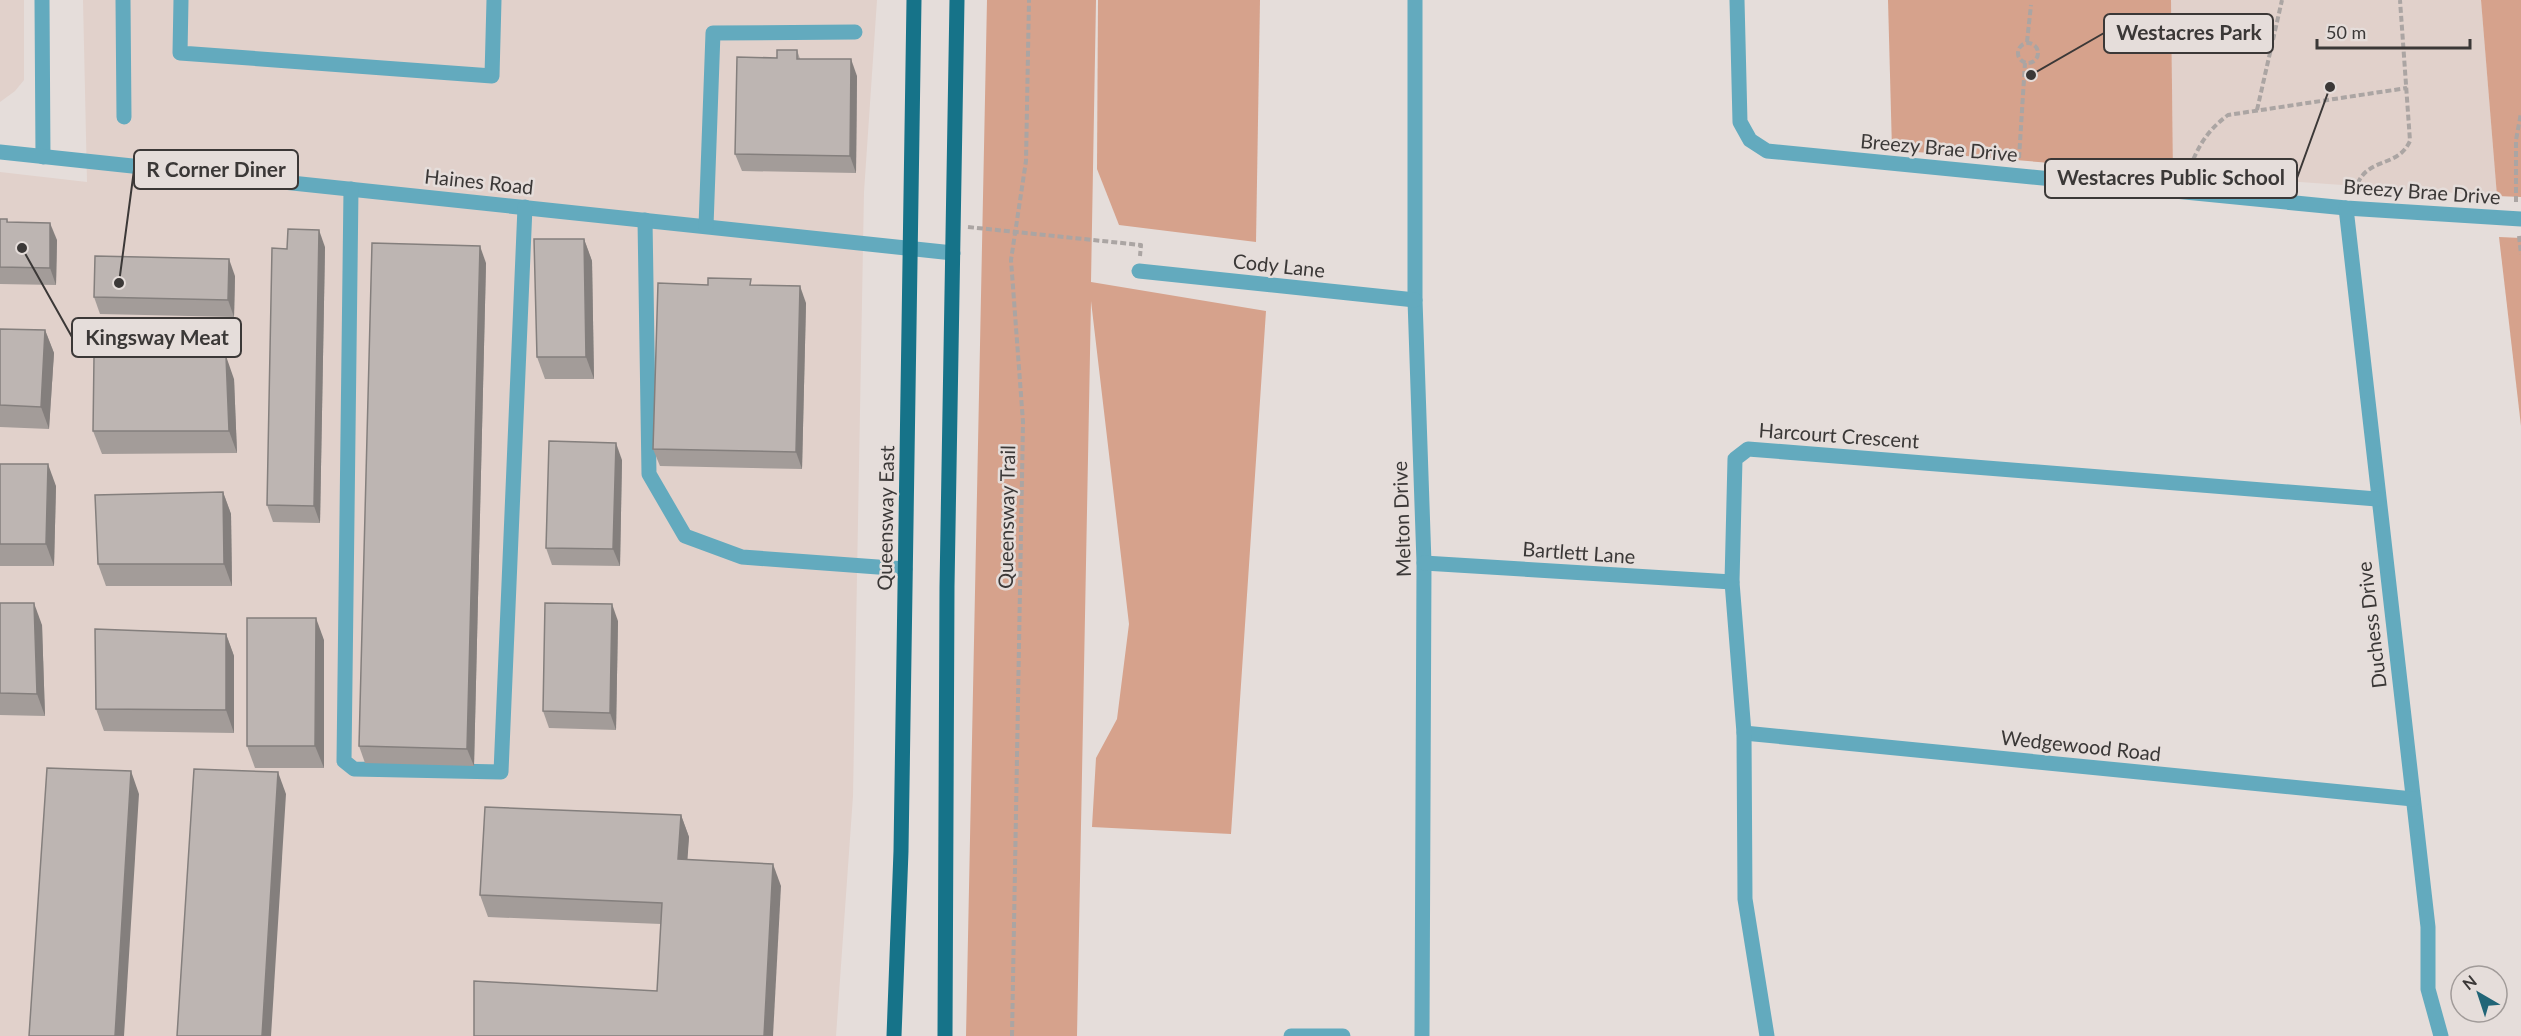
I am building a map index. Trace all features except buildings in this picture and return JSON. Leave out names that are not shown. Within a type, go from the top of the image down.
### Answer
[{"type":"main road","name":"Queensway East","points":[[894,1036],[901,851],[914,0]]},
{"type":"main road","points":[[945,1036],[947,587],[957,0]]},
{"type":"street","points":[[42,0],[43,157]]},
{"type":"street","points":[[123,0],[124,117]]},
{"type":"street","points":[[181,0],[180,54],[492,76],[495,0]]},
{"type":"street","name":"Melton Drive","points":[[1415,0],[1415,300],[1424,563],[1422,1036]]},
{"type":"street","name":"Breezy Brae Drive","points":[[1737,0],[1740,122],[1750,140],[1767,151],[2346,208],[2519,220]]},
{"type":"street","points":[[706,226],[713,33],[855,32]]},
{"type":"street","name":"Haines Road","points":[[0,152],[953,253]]},
{"type":"street","points":[[351,189],[344,761],[354,770],[501,772],[525,207]]},
{"type":"street","name":"Duchess Drive","points":[[2346,208],[2428,927],[2428,989],[2441,1036]]},
{"type":"street","points":[[645,220],[649,474],[685,536],[742,557],[905,569]]},
{"type":"street","name":"Cody Lane","points":[[1139,271],[1415,300]]},
{"type":"street","name":"Harcourt Crescent","points":[[1767,1036],[1745,899],[1744,733],[1732,582],[1735,459],[1748,449],[2378,499]]},
{"type":"street","name":"Bartlett Lane","points":[[1424,563],[1732,582]]},
{"type":"street","name":"Wedgewood Road","points":[[1744,733],[2413,799]]},
{"type":"street","points":[[1291,1036],[1343,1036]]},
{"type":"path","name":"Queensway Trail","points":[[1012,1036],[1023,422],[1012,301],[1011,260],[1026,161],[1029,0]]},
{"type":"path","points":[[2257,111],[2282,0]]},
{"type":"path","points":[[2346,208],[2354,199],[2362,174],[2377,164],[2401,156],[2406,149],[2410,132],[2400,0]]},
{"type":"path","points":[[2027,42],[2031,5]]},
{"type":"path","points":[[2027,42],[2036,45],[2039,54],[2034,62],[2025,63],[2019,59],[2017,52],[2020,45],[2027,42]]},
{"type":"path","points":[[2018,175],[2025,63]]},
{"type":"path","points":[[2181,192],[2200,143],[2211,127],[2228,115],[2407,88]]},
{"type":"path","points":[[2521,113],[2516,140],[2521,254]]},
{"type":"path","points":[[967,227],[1141,245],[1139,271]]},
{"type":"shaded area","points":[[0,0],[24,0],[24,80],[15,91],[0,102]]},
{"type":"shaded area","points":[[83,0],[877,0],[864,192],[853,796],[836,1036],[0,1036],[0,172],[87,182]]},
{"type":"shaded area","points":[[987,0],[1096,0],[1091,282],[1266,311],[1231,834],[1092,827],[1096,758],[1117,719],[1129,624],[1091,301],[1077,1036],[966,1036]]},
{"type":"shaded area","points":[[1098,0],[1260,0],[1256,242],[1119,225],[1097,169]]},
{"type":"shaded area","points":[[1888,0],[2171,0],[2173,173],[1892,150]]},
{"type":"shaded area","points":[[2171,0],[2481,0],[2497,196],[2173,173]]},
{"type":"shaded area","points":[[2481,0],[2521,0],[2521,197],[2497,196]]},
{"type":"shaded area","points":[[2499,237],[2521,238],[2521,426]]},
{"type":"place","name":"Westacres Park","points":[[2031,75]]},
{"type":"place","name":"Westacres Public School","points":[[2330,87]]},
{"type":"place","name":"Kingsway Meat","points":[[22,248]]},
{"type":"place","name":"R Corner Diner","points":[[119,283]]}]
